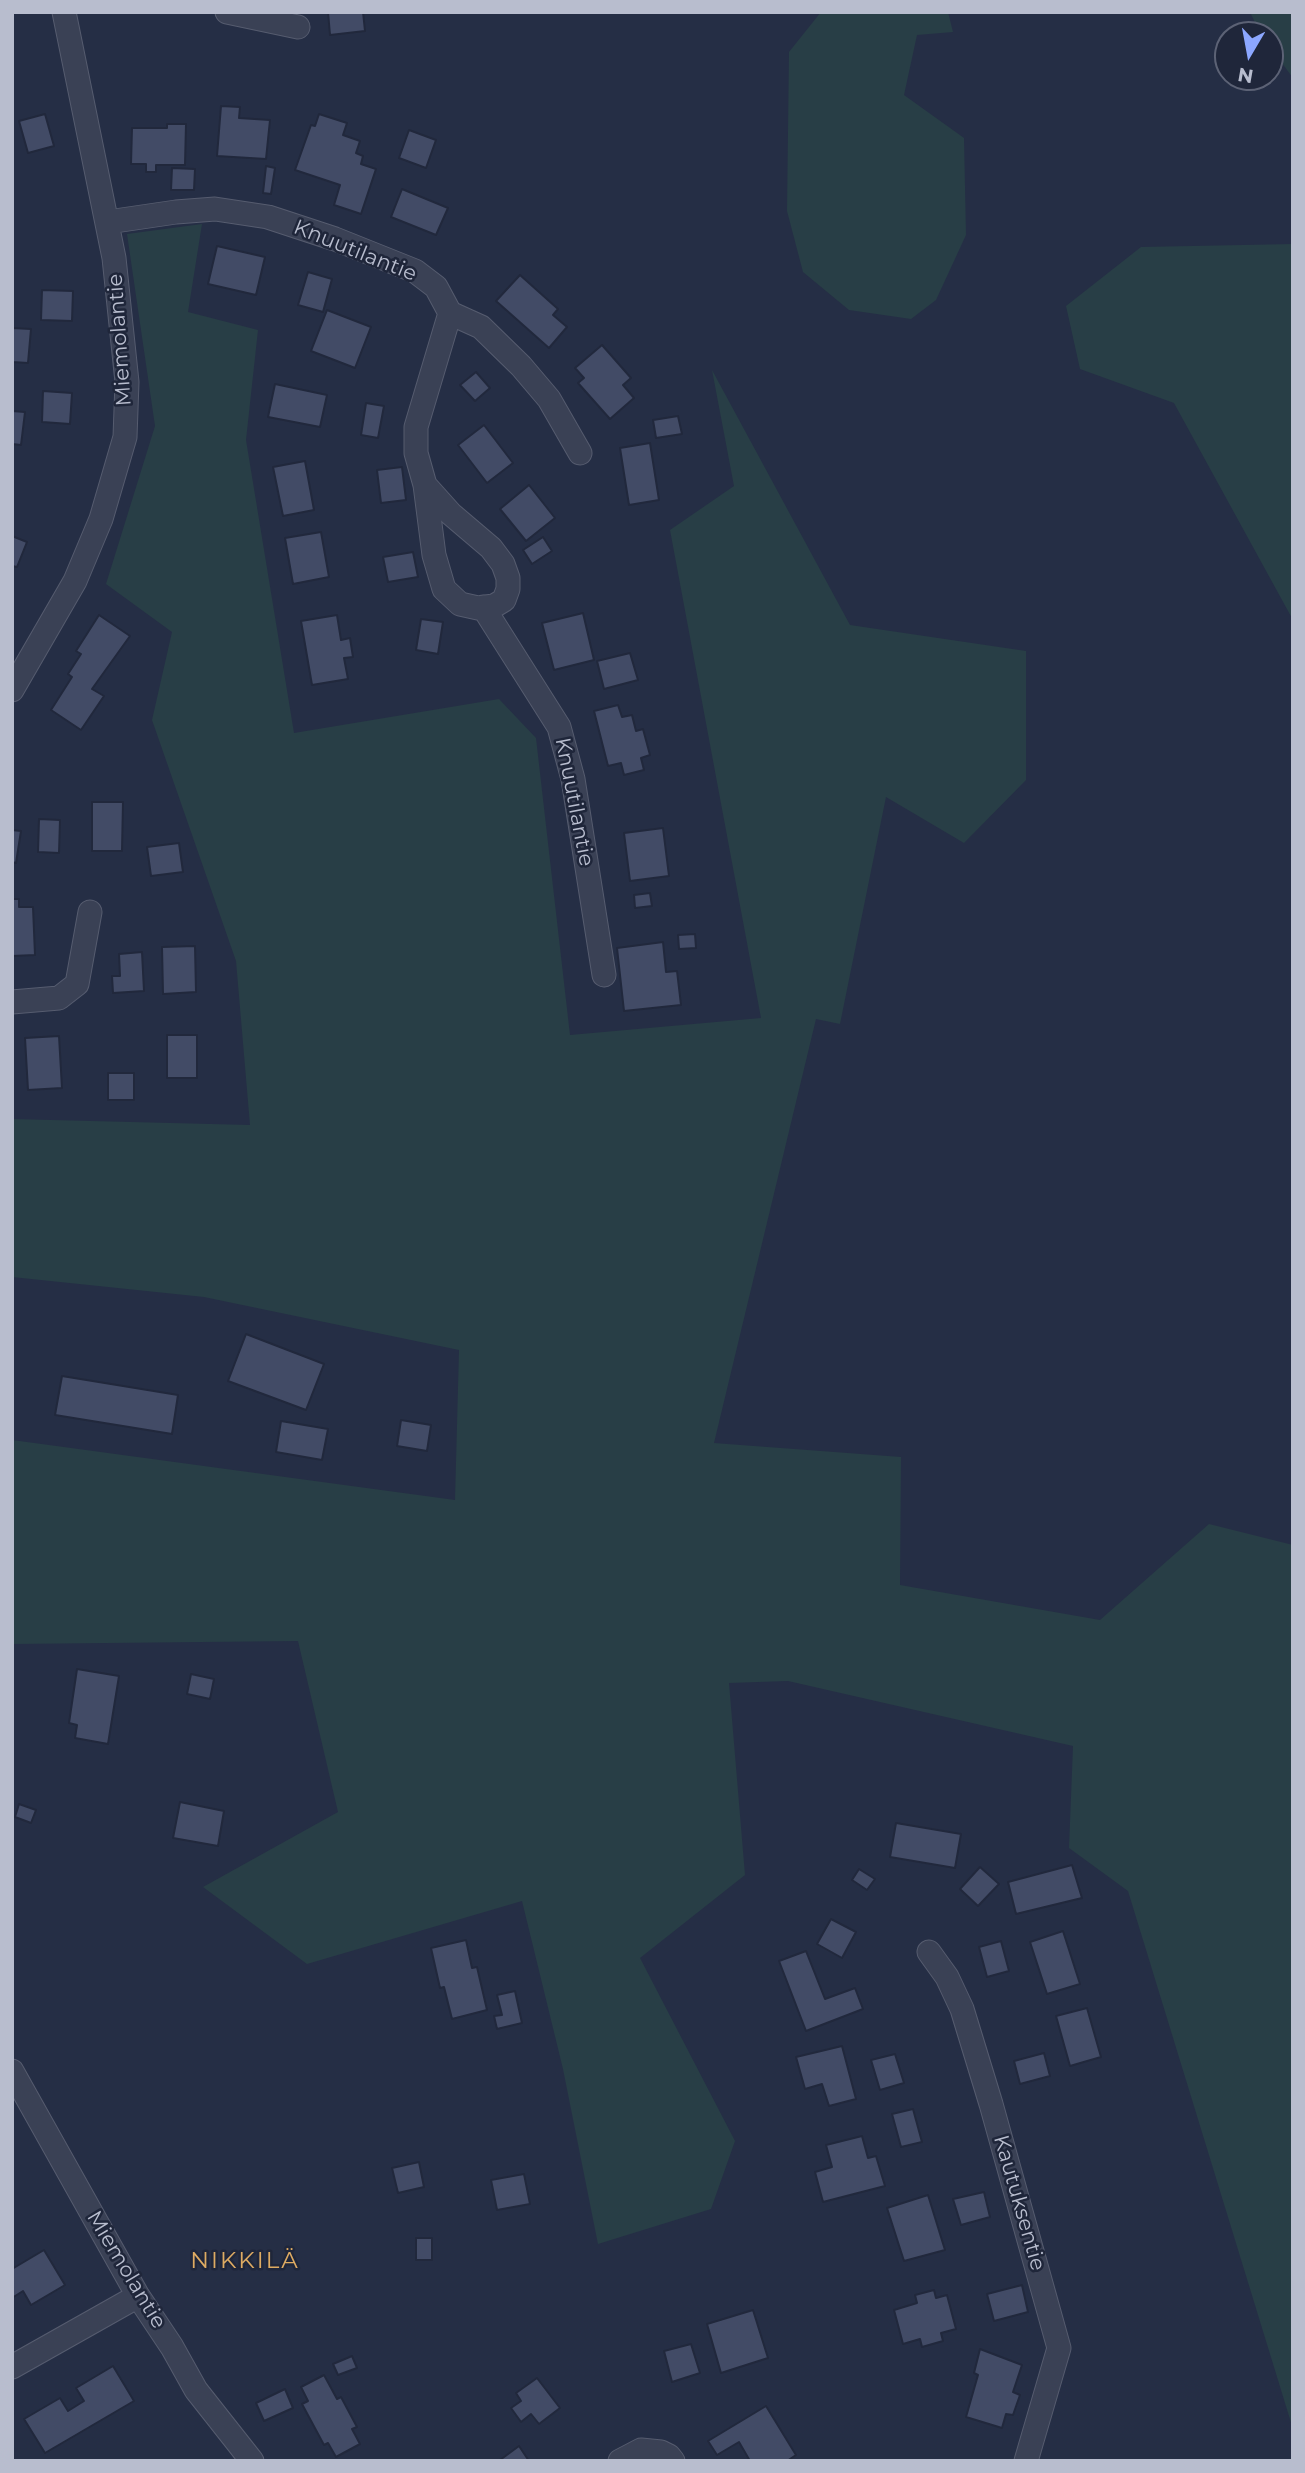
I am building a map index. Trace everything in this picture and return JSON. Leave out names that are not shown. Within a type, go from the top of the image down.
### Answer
[{"type":"street","name":"Miemolantie","points":[[12,690],[75,581],[101,519],[125,437],[127,382],[115,269],[108,222],[64,12]]},
{"type":"street","points":[[228,12],[298,27]]},
{"type":"street","name":"Knuutilantie","points":[[108,222],[215,209],[268,217],[335,239],[415,271],[436,287],[450,313]]},
{"type":"street","points":[[425,485],[451,514],[491,548],[503,564],[508,578],[504,600],[494,606],[460,604],[444,589],[434,555],[425,485],[416,453],[416,427],[450,313],[481,327],[521,366],[549,399],[580,453]]},
{"type":"street","name":"Knuutilantie","points":[[482,607],[559,727],[573,779],[604,975]]},
{"type":"street","points":[[12,1002],[59,998],[77,984],[90,912]]},
{"type":"street","name":"Kautuksentie","points":[[929,1952],[947,1977],[962,2009],[1059,2347],[1026,2461]]},
{"type":"street","name":"Miemolantie","points":[[14,2077],[138,2296],[196,2390],[252,2461]]},
{"type":"street","points":[[12,2367],[138,2296]]},
{"type":"street","points":[[621,2461],[641,2450],[661,2452],[673,2461]]},
{"type":"shaded area","points":[[821,12],[948,12],[953,32],[917,35],[904,95],[964,138],[966,235],[936,300],[911,319],[849,310],[803,272],[787,211],[789,52]]},
{"type":"shaded area","points":[[1250,12],[1293,12],[1293,78],[1284,66],[1284,21],[1254,21]]},
{"type":"shaded area","points":[[202,224],[188,312],[258,330],[246,440],[294,733],[499,699],[536,738],[570,1035],[761,1018],[670,530],[734,486],[712,370],[850,625],[1026,651],[1026,780],[964,843],[886,797],[840,1024],[816,1019],[714,1443],[901,1457],[900,1585],[1100,1620],[1209,1524],[1293,1545],[1293,2429],[1128,1891],[1069,1848],[1073,1746],[788,1681],[729,1683],[745,1875],[640,1958],[735,2141],[711,2209],[598,2244],[563,2069],[522,1901],[307,1964],[203,1887],[338,1812],[298,1641],[12,1644],[12,1440],[455,1500],[459,1350],[204,1297],[12,1277],[12,1119],[250,1125],[236,961],[152,720],[172,632],[106,584],[155,426],[127,234]]},
{"type":"shaded area","points":[[1293,244],[1293,620],[1174,403],[1080,369],[1066,306],[1141,247]]},
{"type":"building","points":[[328,12],[363,12],[365,31],[330,35]]},
{"type":"building","points":[[221,106],[240,107],[239,118],[270,120],[266,159],[217,156]]},
{"type":"building","points":[[45,114],[54,146],[28,153],[19,121]]},
{"type":"building","points":[[319,114],[347,123],[343,135],[360,141],[356,153],[363,156],[361,164],[376,169],[361,214],[334,205],[340,185],[295,170],[311,125],[315,126]]},
{"type":"building","points":[[167,124],[186,124],[185,165],[156,165],[156,172],[146,172],[146,164],[131,164],[132,128],[167,128]]},
{"type":"building","points":[[409,130],[436,140],[426,168],[399,158]]},
{"type":"building","points":[[266,166],[275,168],[271,194],[263,193]]},
{"type":"building","points":[[172,168],[195,169],[194,190],[171,190]]},
{"type":"building","points":[[402,189],[448,208],[436,235],[391,217]]},
{"type":"building","points":[[217,246],[265,257],[256,295],[208,284]]},
{"type":"building","points":[[308,272],[332,279],[323,312],[298,305]]},
{"type":"building","points":[[520,275],[558,309],[553,315],[567,327],[549,348],[496,301]]},
{"type":"building","points":[[42,290],[73,291],[72,321],[41,320]]},
{"type":"building","points":[[327,310],[371,327],[355,368],[311,351]]},
{"type":"building","points":[[12,328],[31,329],[28,363],[12,362]]},
{"type":"building","points":[[602,345],[631,378],[623,385],[634,398],[610,419],[578,383],[584,378],[575,368]]},
{"type":"building","points":[[476,372],[490,388],[475,401],[460,385]]},
{"type":"building","points":[[275,384],[327,395],[320,427],[268,417]]},
{"type":"building","points":[[43,391],[72,393],[70,424],[42,422]]},
{"type":"building","points":[[366,403],[384,406],[378,438],[361,435]]},
{"type":"building","points":[[12,411],[25,412],[21,445],[12,444]]},
{"type":"building","points":[[678,416],[682,434],[656,438],[653,420]]},
{"type":"building","points":[[484,425],[513,463],[487,483],[458,445]]},
{"type":"building","points":[[650,443],[659,500],[629,505],[620,448]]},
{"type":"building","points":[[305,461],[314,510],[283,516],[273,467]]},
{"type":"building","points":[[402,467],[406,500],[381,503],[377,470]]},
{"type":"building","points":[[529,485],[555,518],[526,541],[500,509]]},
{"type":"building","points":[[321,532],[329,577],[293,584],[285,538]]},
{"type":"building","points":[[12,536],[27,542],[17,567],[12,566]]},
{"type":"building","points":[[543,537],[552,551],[532,564],[523,550]]},
{"type":"building","points":[[413,552],[418,577],[388,582],[383,557]]},
{"type":"building","points":[[583,613],[594,660],[554,670],[542,623]]},
{"type":"building","points":[[99,615],[130,636],[92,689],[104,696],[81,730],[51,710],[72,677],[68,674],[81,654],[76,651]]},
{"type":"building","points":[[337,615],[341,640],[350,638],[353,657],[344,658],[348,679],[312,685],[301,621]]},
{"type":"building","points":[[421,619],[443,622],[438,654],[416,650]]},
{"type":"building","points":[[630,653],[638,680],[604,689],[597,661]]},
{"type":"building","points":[[618,705],[622,717],[632,715],[636,731],[643,729],[650,755],[641,758],[644,770],[624,775],[621,763],[608,766],[594,711]]},
{"type":"building","points":[[92,802],[123,802],[122,851],[92,851]]},
{"type":"building","points":[[39,819],[60,820],[59,853],[38,852]]},
{"type":"building","points":[[663,828],[669,876],[630,881],[624,833]]},
{"type":"building","points":[[12,830],[21,831],[16,863],[12,862]]},
{"type":"building","points":[[179,843],[183,872],[151,876],[147,847]]},
{"type":"building","points":[[650,893],[652,906],[635,908],[634,895]]},
{"type":"building","points":[[12,899],[19,899],[19,907],[33,907],[35,955],[12,956]]},
{"type":"building","points":[[695,934],[696,948],[679,949],[678,935]]},
{"type":"building","points":[[663,942],[666,972],[677,971],[681,1005],[624,1011],[617,948]]},
{"type":"building","points":[[195,946],[196,992],[163,994],[162,947]]},
{"type":"building","points":[[142,952],[144,991],[113,993],[112,976],[120,976],[119,954]]},
{"type":"building","points":[[167,1035],[197,1035],[197,1078],[167,1078]]},
{"type":"building","points":[[59,1036],[62,1088],[28,1090],[25,1038]]},
{"type":"building","points":[[108,1073],[134,1073],[134,1100],[108,1100]]},
{"type":"building","points":[[246,1334],[324,1364],[306,1410],[228,1381]]},
{"type":"building","points":[[62,1376],[178,1395],[172,1434],[55,1415]]},
{"type":"building","points":[[401,1420],[431,1425],[427,1451],[397,1446]]},
{"type":"building","points":[[281,1421],[328,1429],[322,1460],[276,1452]]},
{"type":"building","points":[[77,1669],[119,1676],[108,1744],[75,1738],[77,1725],[69,1723]]},
{"type":"building","points":[[191,1674],[214,1679],[210,1699],[187,1694]]},
{"type":"building","points":[[180,1802],[224,1811],[218,1846],[173,1838]]},
{"type":"building","points":[[19,1804],[36,1810],[31,1823],[15,1817]]},
{"type":"building","points":[[896,1823],[961,1834],[955,1868],[890,1857]]},
{"type":"building","points":[[1072,1865],[1082,1898],[1016,1914],[1008,1882]]},
{"type":"building","points":[[980,1867],[999,1884],[978,1906],[960,1889]]},
{"type":"building","points":[[859,1869],[875,1879],[867,1890],[852,1880]]},
{"type":"building","points":[[831,1919],[856,1932],[842,1958],[817,1944]]},
{"type":"building","points":[[1063,1931],[1080,1984],[1047,1994],[1030,1942]]},
{"type":"building","points":[[466,1940],[472,1968],[477,1967],[487,2010],[452,2019],[444,1987],[440,1988],[431,1948]]},
{"type":"building","points":[[1001,1941],[1009,1971],[987,1977],[979,1947]]},
{"type":"building","points":[[806,1951],[825,1999],[855,1988],[863,2009],[806,2031],[779,1961]]},
{"type":"building","points":[[515,1991],[522,2023],[497,2029],[494,2016],[502,2015],[497,1995]]},
{"type":"building","points":[[1087,2008],[1101,2057],[1070,2066],[1056,2016]]},
{"type":"building","points":[[842,2046],[856,2099],[829,2106],[822,2084],[805,2089],[796,2057]]},
{"type":"building","points":[[1044,2053],[1050,2076],[1020,2084],[1014,2061]]},
{"type":"building","points":[[895,2054],[904,2083],[880,2090],[871,2060]]},
{"type":"building","points":[[913,2109],[922,2142],[901,2147],[892,2114]]},
{"type":"building","points":[[862,2136],[868,2158],[876,2156],[885,2186],[823,2202],[815,2172],[832,2167],[826,2145]]},
{"type":"building","points":[[419,2162],[424,2187],[398,2193],[392,2168]]},
{"type":"building","points":[[524,2174],[530,2204],[497,2210],[491,2180]]},
{"type":"building","points":[[984,2192],[990,2217],[961,2225],[953,2199]]},
{"type":"building","points":[[928,2195],[945,2250],[904,2261],[887,2208]]},
{"type":"building","points":[[416,2238],[432,2238],[432,2260],[416,2260]]},
{"type":"building","points":[[44,2250],[65,2285],[31,2305],[23,2291],[12,2298],[12,2269]]},
{"type":"building","points":[[1022,2285],[1028,2312],[994,2321],[987,2294]]},
{"type":"building","points":[[934,2290],[936,2298],[947,2295],[956,2329],[941,2333],[943,2341],[922,2347],[920,2339],[903,2344],[894,2310],[917,2303],[915,2295]]},
{"type":"building","points":[[753,2310],[768,2358],[721,2373],[707,2324]]},
{"type":"building","points":[[691,2344],[700,2373],[672,2382],[664,2351]]},
{"type":"building","points":[[980,2349],[1022,2365],[1013,2392],[1020,2395],[1013,2415],[1006,2414],[1002,2428],[966,2417],[978,2375],[974,2373]]},
{"type":"building","points":[[352,2356],[357,2368],[338,2375],[333,2364]]},
{"type":"building","points":[[113,2366],[134,2401],[45,2453],[24,2419],[60,2398],[68,2411],[84,2401],[76,2388]]},
{"type":"building","points":[[324,2375],[337,2399],[341,2397],[357,2427],[352,2429],[360,2444],[336,2457],[328,2443],[324,2445],[302,2404],[308,2401],[301,2387]]},
{"type":"building","points":[[537,2378],[560,2408],[539,2424],[531,2414],[521,2422],[511,2408],[521,2401],[516,2393]]},
{"type":"building","points":[[285,2389],[293,2408],[264,2421],[256,2403]]},
{"type":"building","points":[[766,2406],[796,2455],[787,2461],[750,2461],[739,2442],[717,2455],[708,2441]]},
{"type":"building","points":[[519,2446],[529,2461],[500,2460]]},
{"type":"district","name":"NIKKILÄ","points":[[245,2261]]}]
